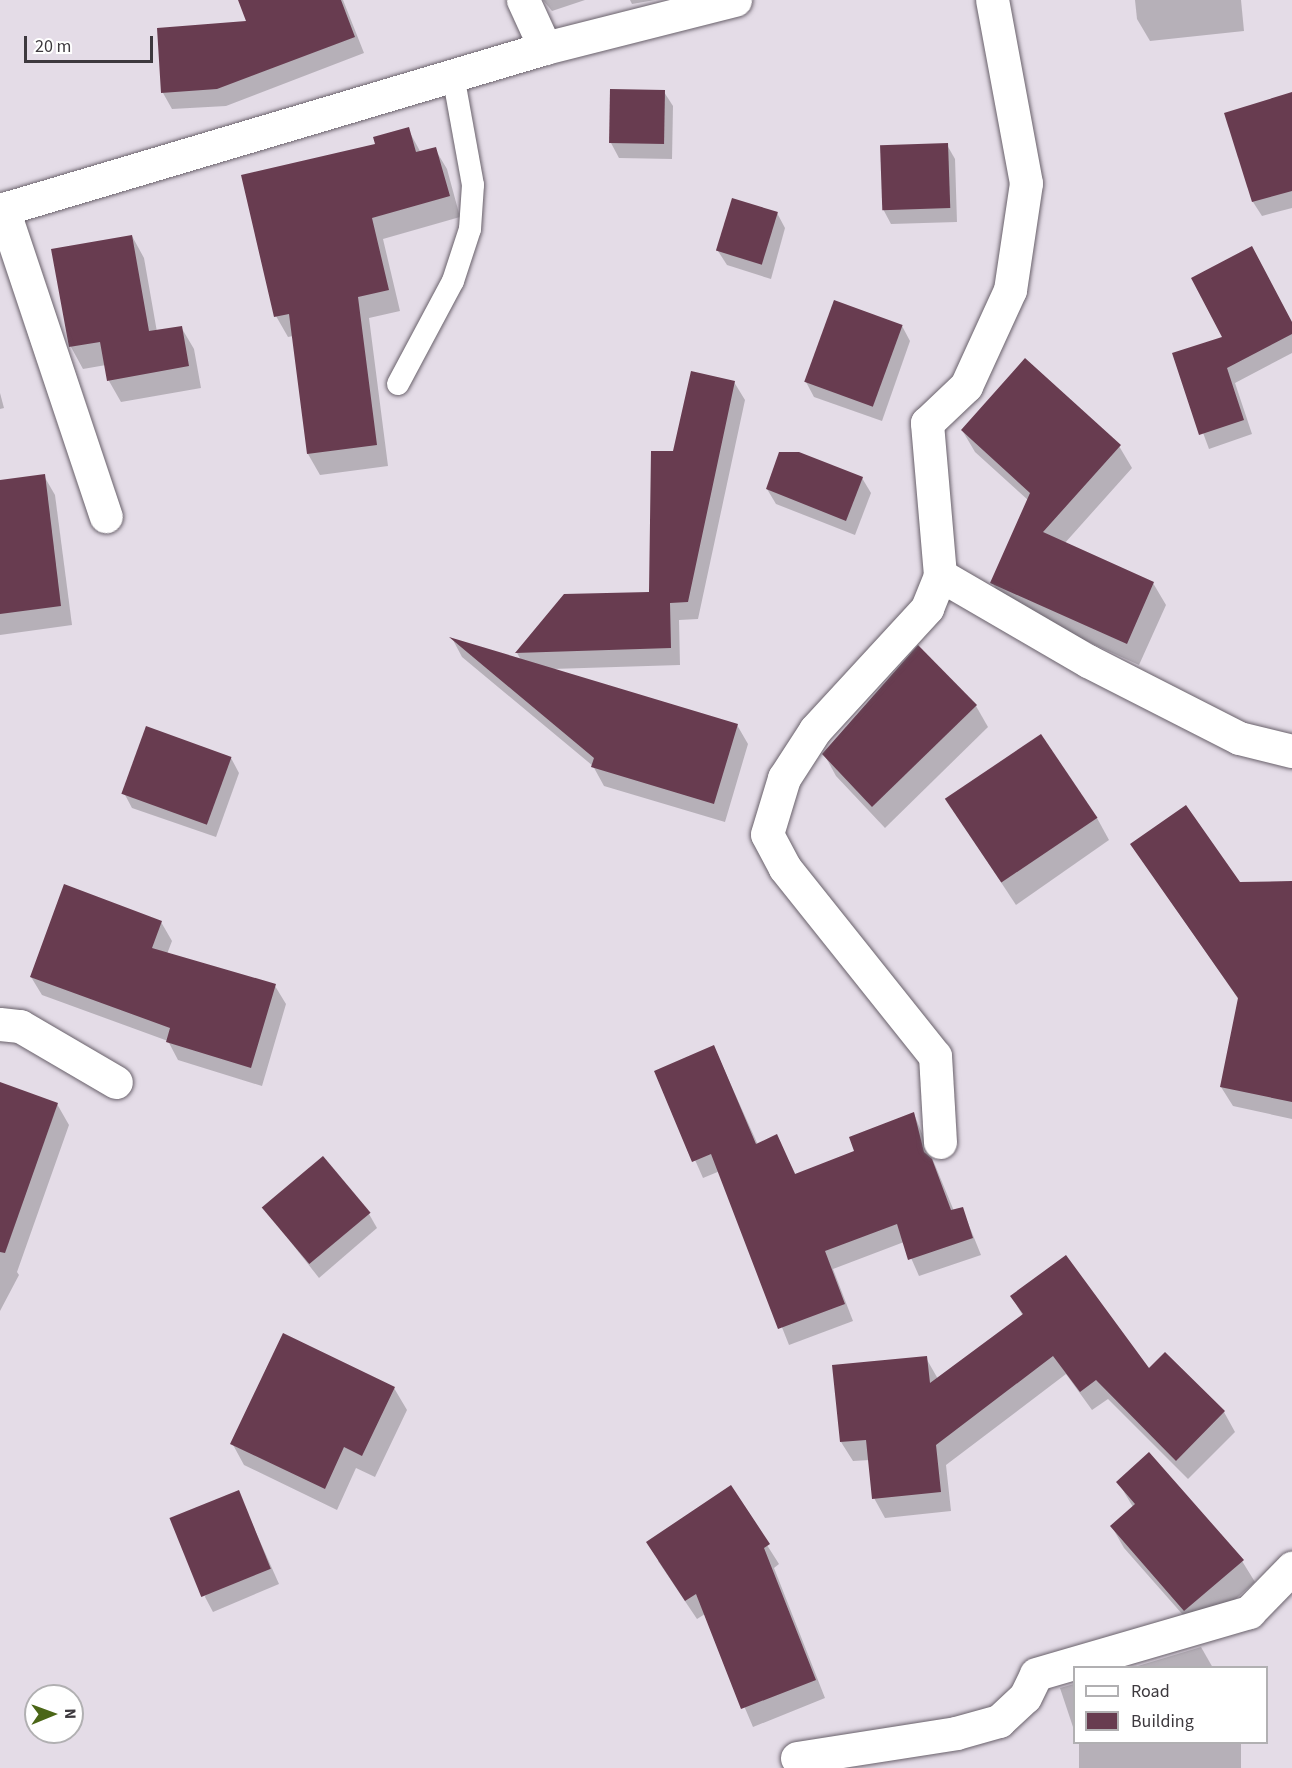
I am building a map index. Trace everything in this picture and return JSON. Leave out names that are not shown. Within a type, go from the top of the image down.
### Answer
[{"type":"street","points":[[523,0],[545,48]]},
{"type":"street","points":[[106,516],[2,210],[545,48],[735,0]]},
{"type":"street","points":[[940,1142],[935,1056],[785,868],[768,834],[784,778],[815,730],[927,608],[940,575],[927,423],[966,386],[1010,290],[1026,183],[993,0]]},
{"type":"street","points":[[940,575],[1088,662],[1229,733],[1292,752]]},
{"type":"street","points":[[0,1023],[20,1026],[116,1082]]},
{"type":"street","points":[[797,1758],[956,1733],[999,1721],[1025,1696],[1036,1674],[1249,1611],[1292,1568]]},
{"type":"lane","points":[[398,384],[453,281],[470,229],[473,185],[453,75]]},
{"type":"building","points":[[238,0],[341,0],[355,37],[217,89],[161,93],[157,28],[246,21]]},
{"type":"building","points":[[610,89],[665,90],[664,144],[609,143]]},
{"type":"building","points":[[1292,92],[1292,191],[1252,202],[1224,113]]},
{"type":"building","points":[[409,127],[416,152],[436,147],[450,196],[372,218],[389,290],[358,297],[377,445],[307,454],[289,314],[274,317],[241,175],[375,144],[373,137]]},
{"type":"building","points":[[948,143],[950,208],[882,210],[880,145]]},
{"type":"building","points":[[732,198],[778,212],[762,265],[716,251]]},
{"type":"building","points":[[132,235],[149,331],[182,326],[189,366],[107,381],[100,342],[69,347],[51,249]]},
{"type":"building","points":[[1252,246],[1292,322],[1292,334],[1227,368],[1244,420],[1199,435],[1172,353],[1222,337],[1191,278]]},
{"type":"building","points":[[834,300],[903,325],[873,407],[804,382]]},
{"type":"building","points":[[1025,358],[1121,445],[1043,532],[1154,582],[1127,644],[990,583],[1030,493],[961,430]]},
{"type":"building","points":[[691,371],[735,381],[688,602],[670,603],[671,648],[515,653],[564,594],[649,592],[651,451],[673,451]]},
{"type":"building","points":[[779,452],[799,452],[863,477],[846,521],[766,489]]},
{"type":"building","points":[[45,474],[61,606],[0,614],[0,480]]},
{"type":"building","points":[[449,637],[738,724],[714,804],[591,767],[594,758]]},
{"type":"building","points":[[918,645],[977,705],[872,807],[822,754]]},
{"type":"building","points":[[146,726],[232,757],[207,825],[121,794]]},
{"type":"building","points":[[1041,734],[1097,818],[1001,883],[945,799]]},
{"type":"building","points":[[1186,805],[1240,882],[1292,881],[1292,1102],[1220,1087],[1238,998],[1130,844]]},
{"type":"building","points":[[64,884],[162,921],[152,948],[276,984],[251,1068],[166,1042],[170,1028],[30,977]]},
{"type":"building","points":[[714,1045],[756,1144],[777,1134],[795,1174],[854,1151],[849,1137],[914,1112],[924,1152],[932,1159],[951,1210],[963,1207],[973,1238],[908,1260],[897,1224],[825,1251],[845,1304],[778,1329],[711,1154],[692,1162],[654,1071]]},
{"type":"building","points":[[0,1082],[58,1103],[5,1253],[0,1252]]},
{"type":"building","points":[[323,1156],[371,1213],[309,1264],[262,1207]]},
{"type":"building","points":[[1066,1255],[1149,1368],[1165,1352],[1225,1411],[1176,1461],[1096,1380],[1080,1392],[1053,1356],[936,1445],[941,1492],[872,1499],[866,1440],[840,1442],[832,1365],[927,1356],[930,1383],[1023,1314],[1010,1296]]},
{"type":"building","points":[[283,1333],[395,1387],[362,1456],[344,1447],[325,1489],[230,1444]]},
{"type":"building","points":[[1149,1452],[1244,1560],[1184,1611],[1110,1526],[1135,1504],[1116,1482]]},
{"type":"building","points":[[731,1485],[770,1544],[764,1548],[816,1680],[741,1709],[696,1594],[685,1601],[646,1542]]},
{"type":"building","points":[[239,1490],[271,1569],[201,1597],[169,1518]]}]
